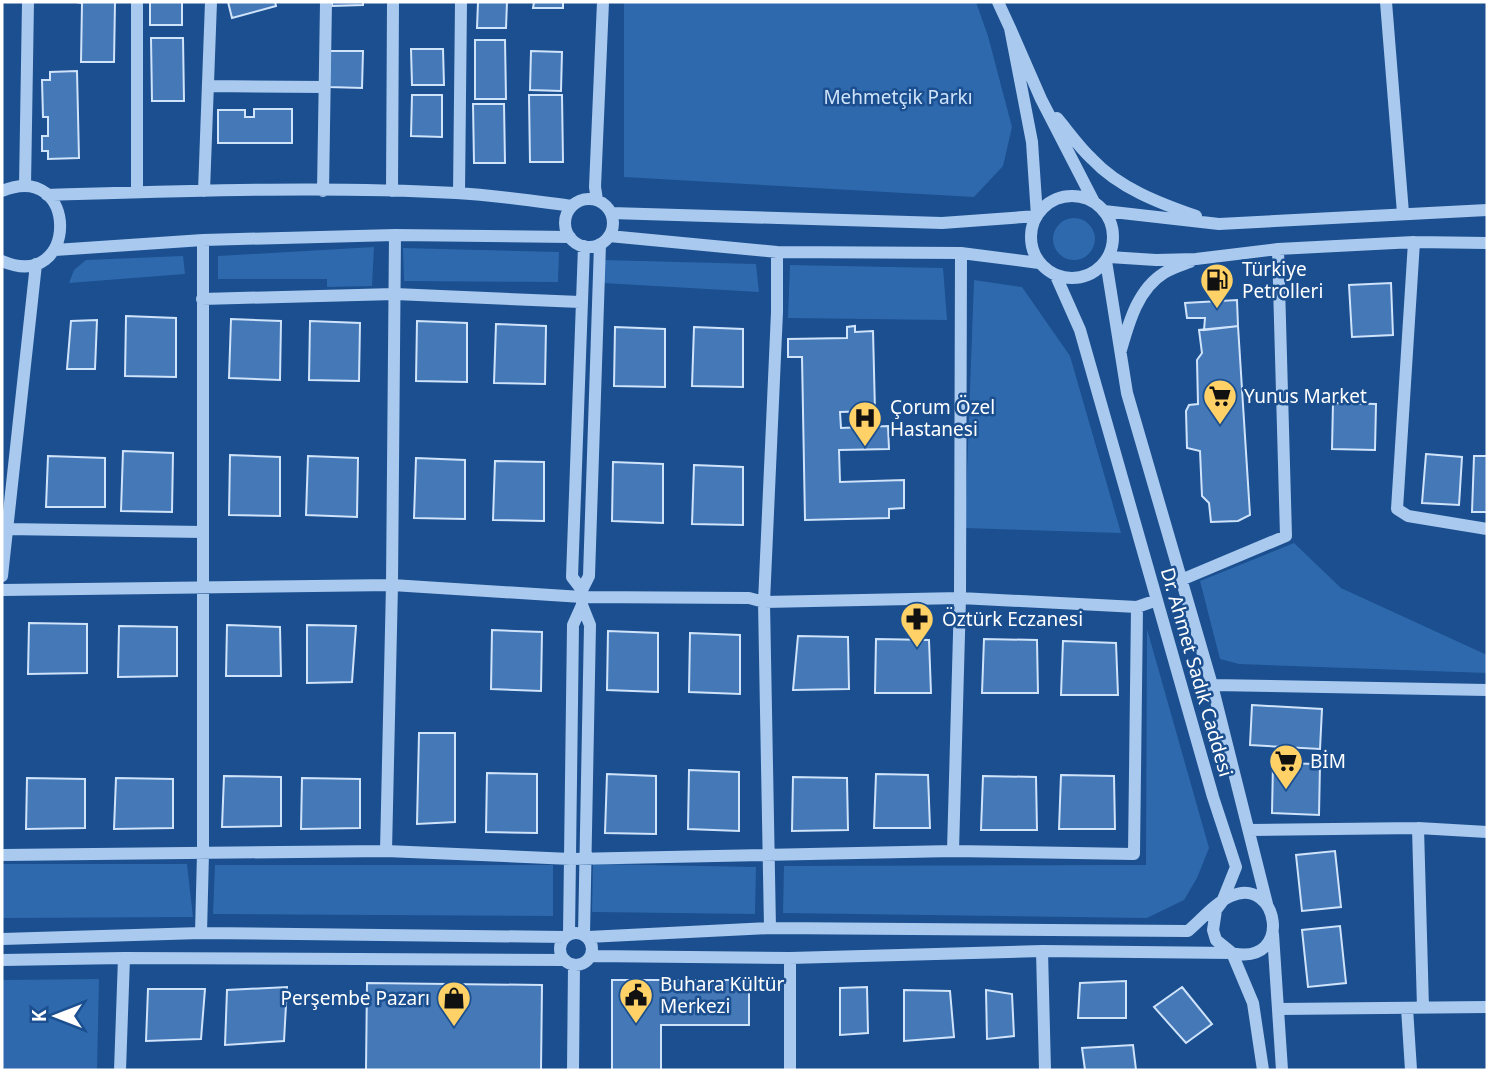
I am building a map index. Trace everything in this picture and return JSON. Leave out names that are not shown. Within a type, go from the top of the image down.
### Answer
[{"type":"street","points":[[25,186],[28,2]]},
{"type":"street","points":[[137,192],[138,2]]},
{"type":"street","points":[[204,191],[211,2]]},
{"type":"street","points":[[323,191],[326,2]]},
{"type":"street","points":[[392,191],[394,2]]},
{"type":"street","points":[[459,193],[461,2]]},
{"type":"street","points":[[597,200],[595,187],[603,2]]},
{"type":"street","points":[[55,250],[203,240],[395,235],[569,237],[584,246],[605,240],[777,252],[961,253],[1039,263],[1056,276],[1078,279],[1089,275],[1107,259],[1112,248],[1112,228],[1041,99],[998,2]]},
{"type":"street","points":[[1386,2],[1403,213]]},
{"type":"street","points":[[1010,28],[1032,142],[1037,216],[1030,239],[1039,263]]},
{"type":"street","points":[[208,86],[325,87]]},
{"type":"street","points":[[1041,99],[1093,161],[1119,181],[1159,203],[1219,224]]},
{"type":"street","points":[[2,191],[25,186],[37,189],[47,195],[61,215],[60,239],[55,250],[46,258],[24,267],[2,261]]},
{"type":"street","points":[[47,195],[204,191],[392,191],[459,193],[572,206]]},
{"type":"street","points":[[611,213],[942,223],[1037,216],[1052,201],[1073,196],[1099,206],[1219,224],[1487,210]]},
{"type":"street","points":[[569,237],[565,221],[572,206],[584,199],[597,200],[611,213],[613,225],[605,240],[589,576],[573,625],[571,859],[567,935],[560,946],[569,963],[573,1070]]},
{"type":"street","points":[[386,851],[392,586],[395,235]]},
{"type":"street","points":[[201,933],[203,240]]},
{"type":"street","points":[[1107,259],[1196,259],[1278,249],[1414,242],[1487,243]]},
{"type":"street","points":[[1414,242],[1397,509],[1408,516],[1487,529]]},
{"type":"street","points":[[2,960],[124,958],[584,963],[591,956],[592,946],[586,935],[585,858],[590,625],[582,597],[572,577],[584,246]]},
{"type":"street","points":[[1181,580],[1286,536],[1278,249]]},
{"type":"street","points":[[770,928],[764,602],[777,312],[777,252]]},
{"type":"street","points":[[953,851],[960,598],[961,253]]},
{"type":"street","points":[[1107,259],[1126,393],[1212,685],[1267,904],[1272,912],[1282,1070]]},
{"type":"street","points":[[1119,357],[1138,302],[1150,285],[1164,273],[1196,259]]},
{"type":"street","points":[[2,576],[36,264]]},
{"type":"street","name":"Dr. Ahmet Sadık Caddesi","points":[[1056,276],[1080,330],[1213,797],[1236,867],[1216,910],[1213,930],[1216,940],[1232,953],[1254,1003],[1263,1070]]},
{"type":"street","points":[[202,299],[395,294],[580,302]]},
{"type":"street","points":[[6,529],[203,532]]},
{"type":"street","points":[[2,590],[392,586],[582,597],[749,598],[764,602],[960,598],[1136,607],[1157,600]]},
{"type":"street","points":[[2,855],[386,851],[571,859],[953,851],[1134,854],[1136,607]]},
{"type":"street","points":[[1212,685],[1487,690]]},
{"type":"street","points":[[1249,830],[1418,828],[1487,832]]},
{"type":"street","points":[[1418,828],[1423,1008]]},
{"type":"street","points":[[2,939],[201,933],[586,935],[770,928],[1188,931],[1222,902],[1240,894],[1250,894],[1267,904]]},
{"type":"street","points":[[591,956],[790,958],[1042,951],[1232,953],[1242,956],[1262,950],[1273,933]]},
{"type":"street","points":[[1042,951],[1045,1070]]},
{"type":"street","points":[[120,1070],[124,958]]},
{"type":"street","points":[[790,958],[790,1070]]},
{"type":"street","points":[[1279,1009],[1487,1007]]},
{"type":"street","points":[[1407,1008],[1411,1070]]},
{"type":"green space","name":"Mehmetçik Parkı","points":[[624,2],[976,2],[988,36],[1012,127],[1003,166],[974,197],[624,177]]},
{"type":"green space","points":[[1074,218],[1089,224],[1095,239],[1089,254],[1074,260],[1059,254],[1053,239],[1059,224]]},
{"type":"green space","points":[[374,247],[372,286],[327,287],[327,279],[218,279],[218,256]]},
{"type":"green space","points":[[403,248],[559,252],[558,282],[404,281]]},
{"type":"green space","points":[[183,256],[185,274],[69,283],[74,270],[86,260]]},
{"type":"green space","points":[[603,260],[756,264],[759,292],[603,283]]},
{"type":"green space","points":[[790,265],[943,268],[947,320],[788,318]]},
{"type":"green space","points":[[974,280],[1022,287],[1070,356],[1121,533],[965,528]]},
{"type":"green space","points":[[1294,543],[1341,588],[1487,655],[1487,673],[1239,664],[1220,659],[1200,581]]},
{"type":"green space","points":[[1147,629],[1209,848],[1197,878],[1184,900],[1147,918],[783,913],[784,866],[1146,865]]},
{"type":"green space","points":[[2,864],[187,864],[193,917],[2,918]]},
{"type":"green space","points":[[593,864],[756,867],[755,914],[592,912]]},
{"type":"green space","points":[[215,865],[553,865],[553,916],[213,914]]},
{"type":"green space","points":[[99,979],[97,1070],[2,1070],[2,980]]},
{"type":"building","points":[[76,2],[115,2],[114,62],[81,62],[82,3]]},
{"type":"building","points":[[150,2],[182,2],[182,25],[150,25]]},
{"type":"building","points":[[228,2],[275,2],[276,6],[232,18]]},
{"type":"building","points":[[332,2],[363,2],[363,5],[332,6]]},
{"type":"building","points":[[478,2],[507,2],[506,28],[477,28]]},
{"type":"building","points":[[534,2],[563,2],[563,8],[533,8]]},
{"type":"building","points":[[151,38],[183,38],[184,101],[152,101]]},
{"type":"building","points":[[475,40],[505,40],[506,99],[475,99]]},
{"type":"building","points":[[411,49],[443,49],[444,85],[412,85]]},
{"type":"building","points":[[330,51],[363,51],[362,88],[329,87]]},
{"type":"building","points":[[531,51],[562,52],[561,91],[530,90]]},
{"type":"building","points":[[77,71],[79,158],[48,159],[48,151],[42,151],[42,136],[48,136],[48,117],[43,117],[42,80],[50,80],[50,72]]},
{"type":"building","points":[[412,95],[442,95],[442,137],[411,136]]},
{"type":"building","points":[[529,95],[562,95],[563,162],[530,162]]},
{"type":"building","points":[[473,104],[504,104],[505,163],[474,163]]},
{"type":"building","points":[[254,109],[292,109],[292,143],[218,143],[218,110],[245,110],[245,117],[254,117]]},
{"type":"building","points":[[1391,283],[1393,335],[1352,337],[1349,285]]},
{"type":"building","points":[[1237,300],[1238,326],[1204,330],[1205,318],[1187,318],[1185,303]]},
{"type":"building","points":[[126,316],[176,318],[176,377],[125,376]]},
{"type":"building","points":[[231,319],[281,321],[280,380],[229,378]]},
{"type":"building","points":[[97,320],[95,369],[67,369],[71,321]]},
{"type":"building","points":[[310,321],[360,323],[359,381],[309,380]]},
{"type":"building","points":[[417,321],[467,323],[467,382],[416,381]]},
{"type":"building","points":[[496,324],[546,326],[545,384],[494,383]]},
{"type":"building","points":[[855,326],[855,332],[873,331],[875,411],[840,412],[841,428],[888,426],[889,449],[839,450],[840,482],[904,480],[904,508],[889,509],[889,518],[805,520],[802,357],[788,357],[788,339],[847,338],[847,327]]},
{"type":"building","points":[[1238,326],[1250,515],[1238,521],[1211,522],[1209,503],[1202,496],[1200,451],[1187,448],[1186,411],[1189,405],[1198,404],[1197,360],[1202,353],[1199,330]]},
{"type":"building","points":[[615,327],[665,329],[665,387],[614,386]]},
{"type":"building","points":[[694,327],[743,329],[743,387],[692,386]]},
{"type":"building","points":[[1333,403],[1376,404],[1375,450],[1332,449]]},
{"type":"building","points":[[123,451],[173,453],[172,512],[121,511]]},
{"type":"building","points":[[1426,454],[1462,457],[1459,505],[1422,503]]},
{"type":"building","points":[[230,455],[280,457],[280,516],[229,515]]},
{"type":"building","points":[[48,456],[105,458],[105,507],[46,507]]},
{"type":"building","points":[[308,456],[358,458],[357,517],[306,515]]},
{"type":"building","points":[[1474,456],[1487,456],[1487,512],[1472,512]]},
{"type":"building","points":[[416,458],[465,460],[465,519],[414,518]]},
{"type":"building","points":[[495,461],[544,462],[544,521],[493,520]]},
{"type":"building","points":[[613,462],[663,464],[663,523],[612,521]]},
{"type":"building","points":[[694,465],[743,467],[743,525],[692,524]]},
{"type":"building","points":[[29,623],[87,624],[87,673],[28,674]]},
{"type":"building","points":[[227,625],[280,627],[281,676],[226,676]]},
{"type":"building","points":[[307,625],[356,626],[352,682],[307,683]]},
{"type":"building","points":[[119,626],[177,627],[177,676],[118,677]]},
{"type":"building","points":[[492,630],[542,632],[541,691],[491,689]]},
{"type":"building","points":[[608,631],[658,633],[658,692],[607,690]]},
{"type":"building","points":[[690,633],[740,635],[740,694],[689,692]]},
{"type":"building","points":[[798,636],[848,637],[849,689],[793,690]]},
{"type":"building","points":[[876,639],[929,640],[931,693],[875,693]]},
{"type":"building","points":[[984,639],[1037,640],[1038,693],[982,693]]},
{"type":"building","points":[[1063,641],[1116,643],[1118,695],[1061,695]]},
{"type":"building","points":[[1252,705],[1322,709],[1320,749],[1250,745]]},
{"type":"building","points":[[419,733],[455,733],[455,822],[417,824]]},
{"type":"building","points":[[1273,763],[1320,764],[1319,815],[1272,813]]},
{"type":"building","points":[[689,770],[739,772],[739,831],[688,829]]},
{"type":"building","points":[[487,773],[537,774],[537,833],[486,832]]},
{"type":"building","points":[[607,774],[656,776],[656,834],[605,833]]},
{"type":"building","points":[[876,774],[928,775],[930,828],[874,828]]},
{"type":"building","points":[[1061,775],[1114,776],[1115,829],[1059,829]]},
{"type":"building","points":[[224,776],[281,777],[281,826],[222,827]]},
{"type":"building","points":[[983,776],[1036,777],[1037,830],[981,830]]},
{"type":"building","points":[[793,777],[847,778],[848,830],[792,831]]},
{"type":"building","points":[[27,778],[85,779],[85,828],[26,829]]},
{"type":"building","points":[[116,778],[173,779],[173,828],[114,829]]},
{"type":"building","points":[[302,778],[360,779],[360,828],[301,829]]},
{"type":"building","points":[[1335,851],[1341,907],[1302,911],[1296,855]]},
{"type":"building","points":[[1340,926],[1346,983],[1308,987],[1302,930]]},
{"type":"building","name":"Buhara Kültür Merkezi","points":[[612,980],[749,980],[749,1025],[661,1025],[661,1070],[612,1070]]},
{"type":"building","points":[[1126,981],[1126,1018],[1078,1018],[1080,983]]},
{"type":"building","name":"Perşembe Pazarı","points":[[367,983],[542,985],[541,1070],[366,1070]]},
{"type":"building","points":[[287,987],[284,1041],[225,1045],[227,990]]},
{"type":"building","points":[[867,987],[868,1033],[840,1035],[840,988]]},
{"type":"building","points":[[1182,987],[1212,1024],[1186,1043],[1154,1007]]},
{"type":"building","points":[[148,989],[205,989],[201,1039],[146,1041]]},
{"type":"building","points":[[904,990],[950,991],[954,1037],[904,1041]]},
{"type":"building","points":[[986,990],[1012,994],[1014,1036],[987,1039]]},
{"type":"building","points":[[1133,1045],[1136,1070],[1085,1070],[1082,1048]]},
{"type":"place","name":"Türkiye Petrolleri","points":[[1217,310]]},
{"type":"place","name":"Yunus Market","points":[[1220,426]]},
{"type":"place","name":"Çorum Özel Hastanesi","points":[[865,448]]},
{"type":"place","name":"Öztürk Eczanesi","points":[[917,649]]},
{"type":"place","name":"BİM","points":[[1286,791]]},
{"type":"place","name":"Buhara Kültür Merkezi","points":[[636,1025]]},
{"type":"place","name":"Perşembe Pazarı","points":[[454,1028]]}]
